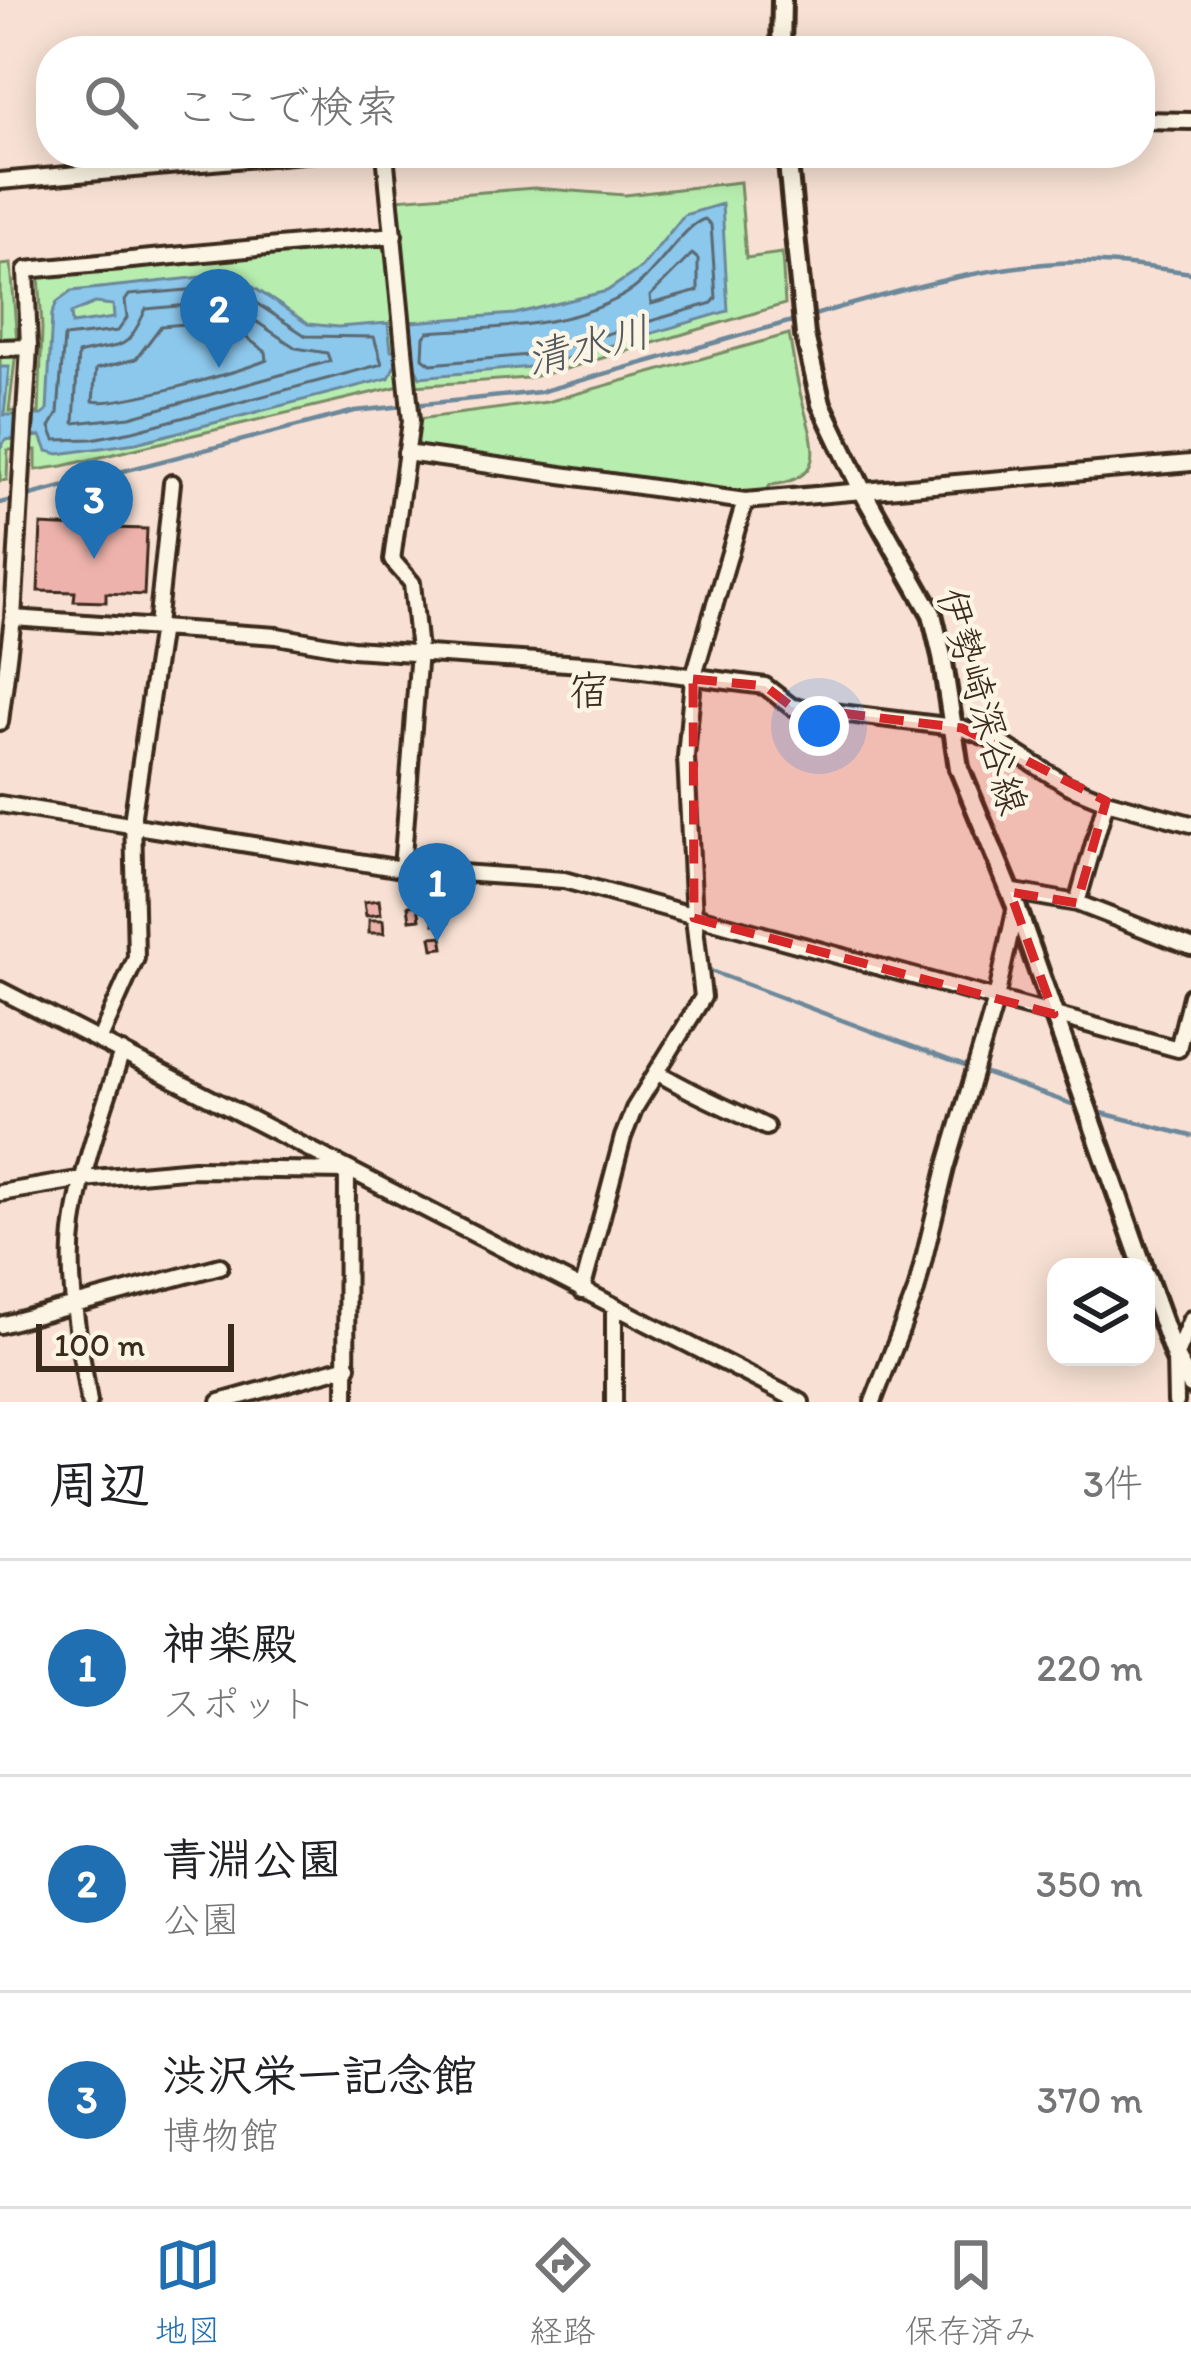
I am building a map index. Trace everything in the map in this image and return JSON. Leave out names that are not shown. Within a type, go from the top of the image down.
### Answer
[{"type":"main road","points":[[781,36],[782,0]]},
{"type":"main road","name":"伊勢崎深谷線","points":[[789,168],[805,331],[821,404],[863,492],[932,614],[959,768],[1012,899],[1140,1258]]},
{"type":"main road","points":[[1155,1297],[1191,1385]]},
{"type":"street","points":[[1155,120],[1191,121]]},
{"type":"street","points":[[0,181],[146,168]]},
{"type":"street","points":[[387,168],[411,421],[392,560],[412,583],[419,651],[402,869]]},
{"type":"street","points":[[0,722],[13,618],[14,516],[29,347],[26,270],[394,235]]},
{"type":"street","points":[[0,348],[29,347]]},
{"type":"street","points":[[406,453],[745,501],[1191,463]]},
{"type":"street","points":[[99,1040],[136,958],[133,827],[172,484]]},
{"type":"street","points":[[582,1291],[622,1137],[703,997],[686,757],[692,679],[745,501]]},
{"type":"street","points":[[13,618],[277,636],[352,649],[611,666],[765,686],[793,706],[952,725],[999,742],[1066,784],[1106,801],[1191,824]]},
{"type":"street","points":[[1077,903],[1106,801]]},
{"type":"street","points":[[0,804],[402,869],[564,880],[1178,1049],[1191,996]]},
{"type":"street","points":[[873,1402],[916,1291],[996,999],[1012,899],[1077,903],[1190,945]]},
{"type":"street","points":[[0,990],[801,1402]]},
{"type":"street","points":[[89,1402],[75,1306],[73,1227],[122,1052]]},
{"type":"street","points":[[657,1072],[695,1096],[766,1126]]},
{"type":"street","points":[[0,1193],[83,1179],[194,1169],[347,1171]]},
{"type":"street","points":[[346,1402],[347,1171]]},
{"type":"street","points":[[0,1325],[220,1266]]},
{"type":"street","points":[[614,1307],[614,1402]]},
{"type":"street","points":[[1176,1402],[1191,1319]]},
{"type":"street","points":[[220,1402],[348,1366]]},
{"type":"highlighted area","points":[[693,679],[765,686],[792,707],[962,728],[1106,801],[1077,903],[1010,892],[1054,1014],[694,918]]},
{"type":"green space","points":[[740,182],[746,258],[782,253],[785,304],[527,378],[414,386],[395,199],[534,188],[625,195]]},
{"type":"green space","points":[[386,243],[400,386],[63,466],[36,470],[36,450],[8,450],[7,480],[0,481],[0,354],[16,352],[9,411],[39,413],[39,273]]},
{"type":"green space","points":[[11,264],[17,342],[0,343],[0,265]]},
{"type":"green space","points":[[789,334],[813,456],[802,475],[770,485],[766,493],[744,495],[428,451],[416,442],[418,419],[547,402]]},
{"type":"water","points":[[722,204],[728,311],[541,366],[420,377],[414,365],[394,367],[389,378],[136,443],[59,454],[47,451],[41,436],[5,440],[0,450],[0,367],[9,367],[4,415],[47,411],[52,314],[57,302],[72,291],[211,276],[250,285],[308,324],[388,323],[391,350],[411,350],[411,322],[515,314],[607,291],[641,268],[684,215]],"holes":[[[95,303],[113,305],[114,318],[72,324],[71,313]]]},
{"type":"building","points":[[97,513],[109,528],[147,529],[144,595],[106,593],[106,602],[74,601],[75,592],[38,591],[41,525],[80,527],[86,515]]},
{"type":"building","points":[[446,898],[449,922],[434,924],[435,900]]},
{"type":"building","points":[[379,900],[381,914],[366,916],[364,902]]},
{"type":"building","points":[[418,905],[420,919],[410,920],[408,906]]},
{"type":"building","points":[[369,920],[383,920],[384,933],[369,933]]},
{"type":"building","points":[[442,936],[444,948],[433,949],[431,937]]},
{"type":"waterway","name":"清水川","points":[[810,316],[926,284],[1014,267],[1099,263],[1191,273]]},
{"type":"waterway","name":"清水川","points":[[0,503],[355,411],[540,392],[799,319]]},
{"type":"waterway","points":[[705,969],[970,1068]]},
{"type":"waterway","points":[[981,1072],[1083,1108]]},
{"type":"waterway","points":[[1094,1111],[1191,1136]]},
{"type":"place","name":"青淵公園","points":[[219,368]]},
{"type":"place","name":"渋沢栄一記念館","points":[[94,559]]},
{"type":"place","name":"神楽殿","points":[[437,942]]},
{"type":"district","name":"宿","points":[[589,690]]}]
